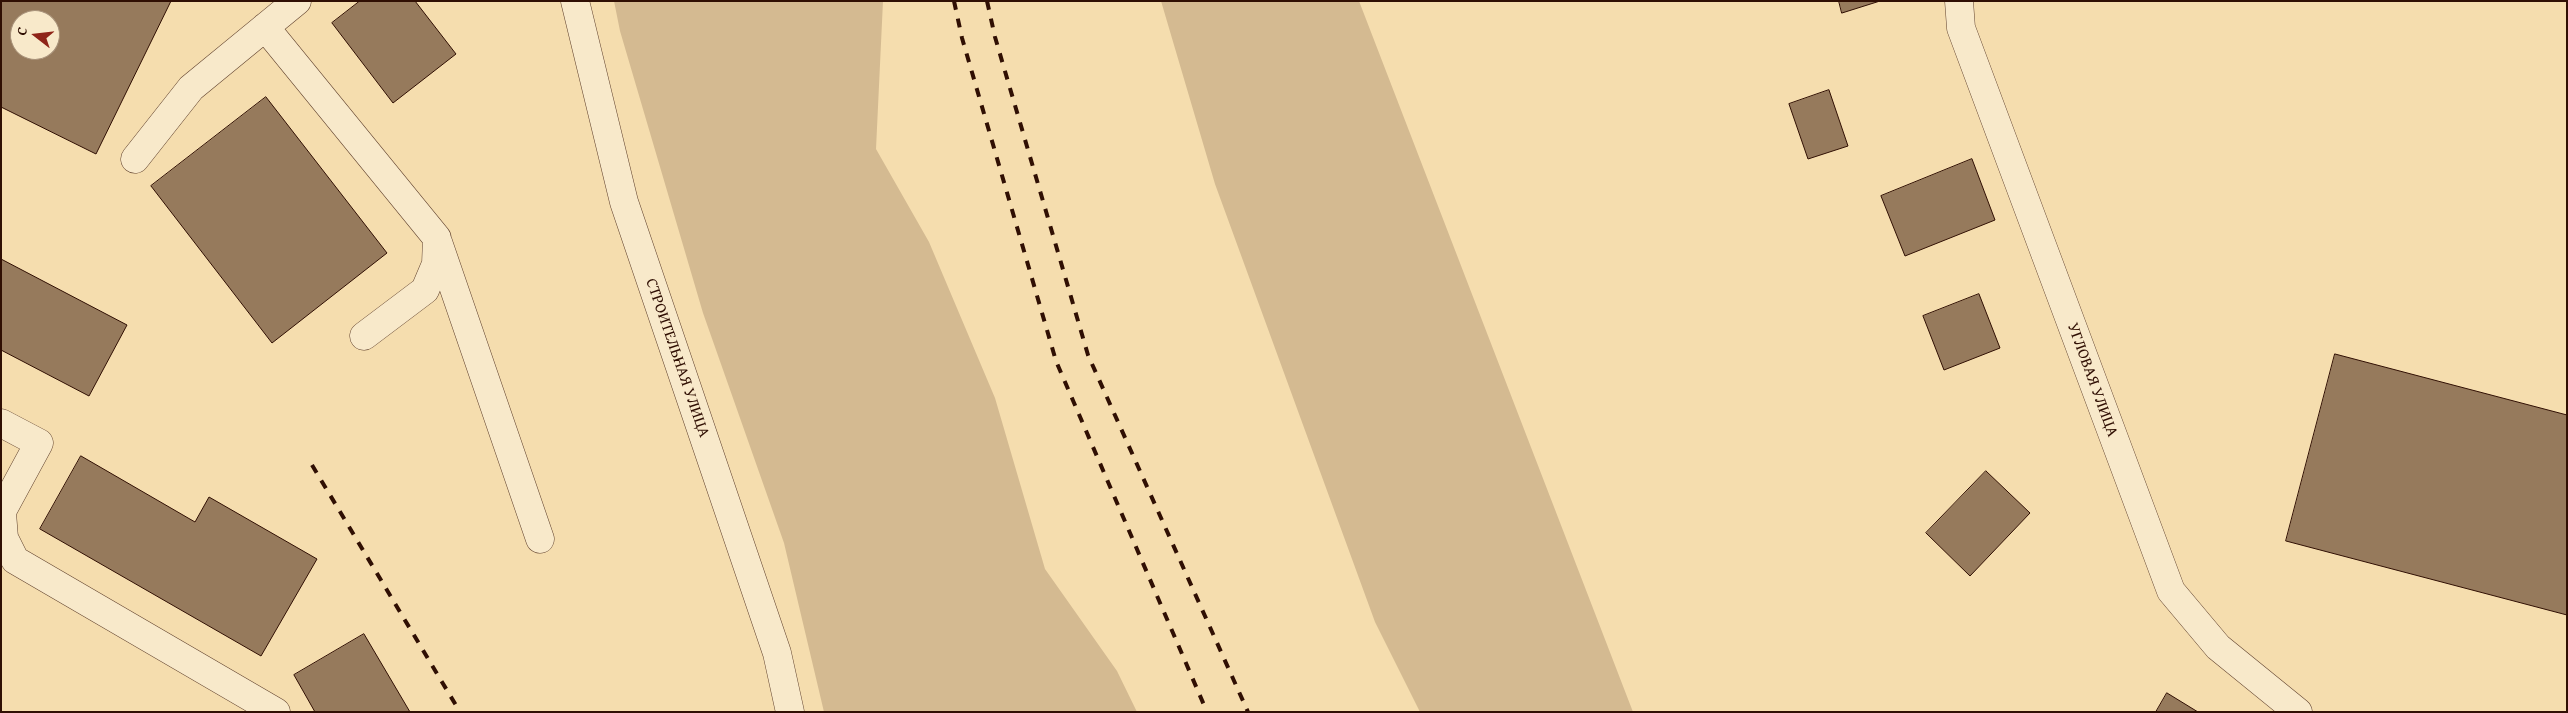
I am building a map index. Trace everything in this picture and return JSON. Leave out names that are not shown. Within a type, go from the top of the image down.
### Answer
[{"type":"street","points":[[135,159],[191,88],[297,1]]},
{"type":"street","name":"СТРОИТЕЛЬНАЯ УЛИЦА","points":[[575,1],[624,202],[778,653],[790,712]]},
{"type":"street","name":"УГЛОВАЯ УЛИЦА","points":[[1959,1],[1961,28],[2171,591],[2218,647],[2298,712]]},
{"type":"street","points":[[265,27],[437,238],[540,539]]},
{"type":"street","points":[[364,336],[425,290],[436,264],[437,238]]},
{"type":"street","points":[[1,423],[39,443],[2,513],[4,538],[15,560],[276,712]]},
{"type":"shaded area","points":[[614,1],[883,1],[876,149],[929,242],[995,398],[1045,569],[1117,671],[1137,712],[824,712],[784,543],[703,313],[620,31]]},
{"type":"shaded area","points":[[1161,1],[1359,1],[1633,712],[1420,712],[1375,622],[1215,184]]},
{"type":"building","points":[[1,1],[171,1],[96,154],[1,107]]},
{"type":"building","points":[[360,1],[415,1],[456,54],[393,103],[332,23]]},
{"type":"building","points":[[1839,1],[1880,1],[1842,13]]},
{"type":"building","points":[[1829,90],[1848,146],[1808,159],[1789,104]]},
{"type":"building","points":[[266,97],[387,253],[272,343],[151,186]]},
{"type":"building","points":[[1972,159],[1995,220],[1905,256],[1881,196]]},
{"type":"building","points":[[1,259],[127,325],[89,396],[1,350]]},
{"type":"building","points":[[1979,294],[2000,348],[1944,370],[1923,316]]},
{"type":"building","points":[[2335,354],[2567,415],[2567,615],[2286,541]]},
{"type":"building","points":[[81,456],[195,522],[209,497],[317,559],[261,656],[40,529]]},
{"type":"building","points":[[1986,471],[2030,513],[1970,576],[1926,533]]},
{"type":"building","points":[[364,634],[410,712],[315,712],[294,675]]},
{"type":"building","points":[[2167,693],[2198,712],[2156,712]]},
{"type":"railway","points":[[954,1],[962,38],[1056,361],[1207,712]]},
{"type":"railway","points":[[987,1],[995,37],[1088,355],[1248,712]]},
{"type":"railway","points":[[312,465],[460,712]]}]
